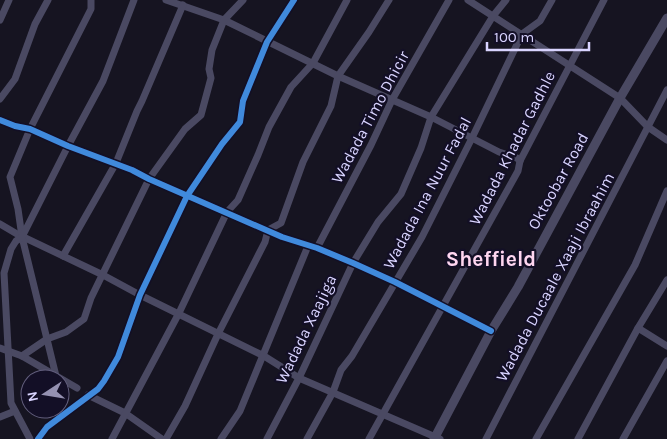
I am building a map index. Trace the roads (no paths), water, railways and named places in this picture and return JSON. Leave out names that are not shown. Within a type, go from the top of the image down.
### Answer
[{"type":"street","points":[[0,20],[9,0]]},
{"type":"street","points":[[0,99],[15,79],[35,24],[48,0]]},
{"type":"street","points":[[54,369],[22,237],[18,209],[10,177],[30,129],[83,26],[90,9],[91,0]]},
{"type":"street","points":[[30,439],[11,403],[4,273],[12,249],[22,237],[103,81],[134,0]]},
{"type":"street","points":[[166,0],[224,20],[338,76],[431,117],[520,161]]},
{"type":"street","points":[[22,356],[47,339],[66,332],[84,319],[91,298],[150,179],[185,129],[200,115],[211,78],[209,69],[212,50],[224,20],[243,0]]},
{"type":"street","points":[[38,439],[47,427],[98,389],[118,357],[140,295],[187,196],[222,144],[240,122],[243,101],[267,42],[294,0]]},
{"type":"street","points":[[112,439],[179,313],[227,212],[238,200],[269,126],[291,87],[313,63],[347,0]]},
{"type":"street","points":[[268,230],[282,224],[303,162],[330,106],[338,76],[370,32],[389,0]]},
{"type":"street","name":"Wadada Timo Dhicir","points":[[317,248],[371,145],[392,100],[449,0]]},
{"type":"street","points":[[468,0],[620,98],[648,127],[667,140]]},
{"type":"street","name":"Wadada Xaajiga","points":[[267,439],[299,378],[353,263],[378,222],[401,194],[421,148],[431,117],[493,16],[506,0]]},
{"type":"street","points":[[522,34],[540,21],[552,0]]},
{"type":"street","name":"Wadada Khadar Gadhle","points":[[369,439],[518,170],[520,161],[604,0]]},
{"type":"street","points":[[63,256],[116,163],[183,5]]},
{"type":"street","name":"Oktoobar Road","points":[[436,438],[491,331],[518,287],[620,98],[667,18]]},
{"type":"street","name":"Wadada Ina Nuur Fadal","points":[[307,439],[333,392],[341,370],[352,356],[422,237],[522,34]]},
{"type":"street","name":"Wadada Ducaale Xaaji Ibraahim","points":[[486,439],[667,90]]},
{"type":"street","points":[[0,120],[30,129],[68,146],[116,163],[187,196],[353,263],[395,282],[491,331]]},
{"type":"street","points":[[536,439],[635,265],[667,191]]},
{"type":"street","points":[[0,224],[22,237],[103,275],[264,356],[299,378],[436,438]]},
{"type":"street","points":[[166,439],[185,406],[218,334],[265,242],[268,230]]},
{"type":"street","points":[[221,439],[240,411],[308,246]]},
{"type":"street","points":[[578,439],[638,328],[667,280]]},
{"type":"street","points":[[638,328],[667,346]]},
{"type":"street","points":[[0,348],[22,356],[44,369]]},
{"type":"street","points":[[623,439],[667,361]]},
{"type":"street","points":[[70,384],[77,388]]},
{"type":"street","points":[[88,395],[125,413],[162,439]]},
{"type":"street","points":[[1,416],[15,411]]},
{"type":"district","name":"Sheffield","points":[[491,259]]}]
